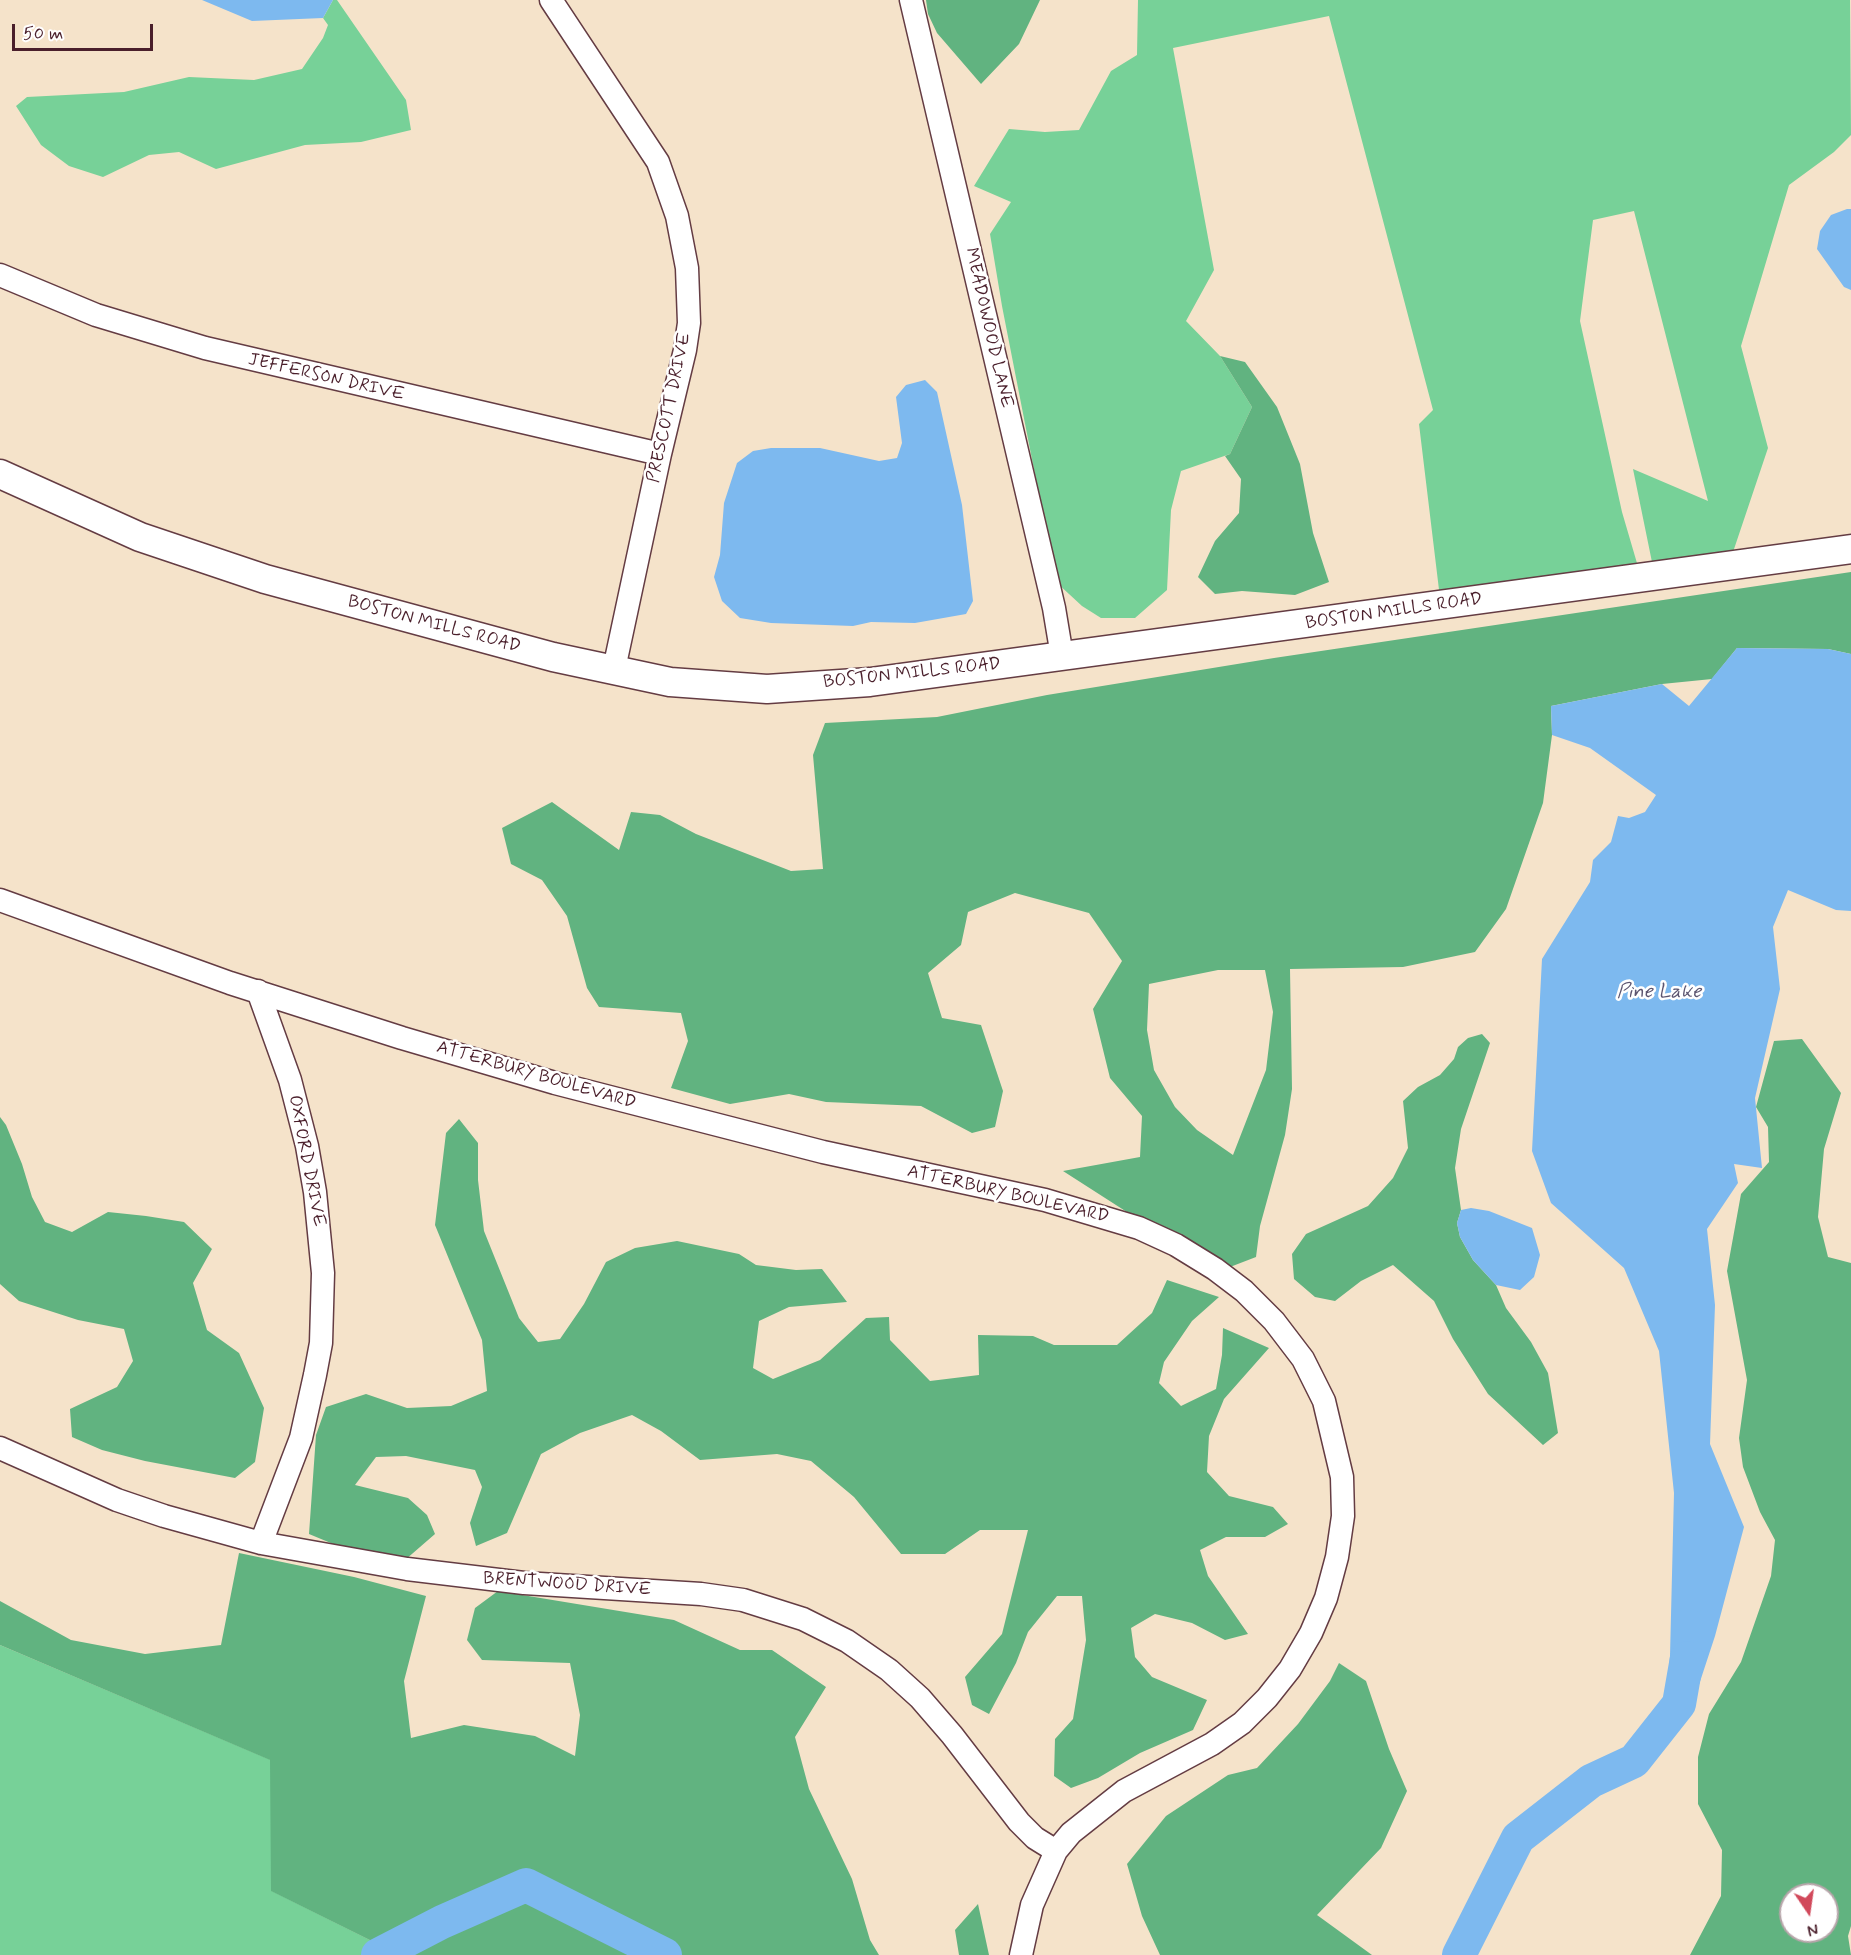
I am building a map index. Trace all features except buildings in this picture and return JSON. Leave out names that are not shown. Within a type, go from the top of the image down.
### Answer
[{"type":"street","name":"PRESCOTT DRIVE","points":[[551,0],[649,145],[658,162],[677,216],[687,268],[689,323],[672,411],[660,454],[614,669]]},
{"type":"street","name":"MEADOWOOD LANE","points":[[911,0],[1054,608],[1060,644],[1059,657]]},
{"type":"street","name":"JEFFERSON DRIVE","points":[[0,276],[96,315],[205,348],[660,454]]},
{"type":"street","name":"BOSTON MILLS ROAD","points":[[0,474],[92,517],[220,566],[530,651],[670,682],[791,689],[870,682],[1851,549]]},
{"type":"street","name":"ATTERBURY BOULEVARD","points":[[0,900],[258,991],[402,1038],[610,1098],[823,1152],[1045,1200],[1139,1228],[1176,1245],[1215,1269],[1244,1291],[1274,1321],[1302,1359],[1323,1401],[1342,1477],[1342,1516],[1337,1557],[1326,1598],[1311,1633],[1290,1669],[1267,1698],[1242,1723],[1212,1744],[1124,1791],[1071,1833],[1056,1851],[1032,1905],[1021,1955]]},
{"type":"street","name":"OXFORD DRIVE","points":[[258,991],[290,1080],[307,1146],[317,1203],[323,1273],[321,1342],[301,1438],[261,1543]]},
{"type":"street","name":"BRENTWOOD DRIVE","points":[[0,1448],[117,1500],[164,1516],[261,1543],[358,1562],[489,1579],[701,1594],[743,1600],[803,1619],[847,1641],[889,1670],[920,1698],[952,1735],[1019,1822],[1035,1838],[1056,1851]]},
{"type":"green space","points":[[333,0],[337,0],[406,100],[411,130],[361,142],[305,145],[216,169],[179,152],[149,155],[103,177],[69,166],[41,145],[16,106],[27,97],[124,92],[189,77],[254,80],[302,69],[323,38],[328,25],[323,18]]},
{"type":"green space","points":[[926,0],[1040,0],[1019,44],[981,84],[937,33],[928,14]]},
{"type":"green space","points":[[1138,0],[1850,0],[1851,135],[1834,152],[1789,185],[1741,346],[1768,448],[1732,555],[1653,567],[1633,469],[1708,501],[1634,211],[1593,220],[1580,321],[1622,512],[1639,570],[1440,598],[1419,424],[1433,410],[1329,16],[1173,48],[1214,270],[1186,321],[1220,356],[1252,407],[1230,454],[1181,471],[1171,510],[1167,590],[1135,618],[1101,618],[1082,606],[1056,582],[990,234],[1011,202],[974,186],[1009,129],[1045,132],[1079,130],[1111,71],[1137,55]]},
{"type":"green space","points":[[1220,356],[1245,362],[1277,407],[1300,464],[1313,533],[1329,582],[1295,595],[1242,591],[1215,594],[1198,577],[1215,541],[1239,513],[1241,479],[1225,456],[1230,454],[1252,407]]},
{"type":"green space","points":[[1851,572],[1851,654],[1828,649],[1737,648],[1712,679],[1662,684],[1551,706],[1552,735],[1543,803],[1506,909],[1475,952],[1403,967],[1290,969],[1292,1089],[1285,1135],[1260,1226],[1256,1257],[1230,1267],[1144,1223],[1063,1171],[1140,1157],[1142,1116],[1110,1078],[1093,1009],[1122,961],[1089,913],[1015,893],[968,912],[961,945],[928,973],[942,1018],[981,1025],[1003,1091],[995,1127],[972,1133],[921,1106],[826,1102],[789,1094],[730,1104],[671,1088],[688,1041],[681,1013],[599,1007],[587,988],[567,916],[542,880],[511,864],[502,828],[552,802],[619,850],[631,812],[660,815],[696,834],[791,871],[823,869],[813,755],[825,723],[937,717],[1047,695],[1274,658]],"holes":[[[1218,970],[1265,970],[1273,1012],[1266,1070],[1233,1155],[1197,1130],[1175,1107],[1154,1070],[1147,1030],[1149,984]]]},
{"type":"green space","points":[[1482,1034],[1490,1043],[1461,1129],[1455,1168],[1461,1210],[1457,1223],[1460,1237],[1473,1260],[1496,1285],[1506,1308],[1531,1342],[1548,1373],[1558,1433],[1543,1445],[1488,1394],[1453,1339],[1434,1301],[1393,1265],[1361,1281],[1335,1301],[1315,1297],[1294,1279],[1292,1254],[1306,1234],[1368,1206],[1393,1178],[1408,1148],[1403,1101],[1418,1087],[1440,1075],[1454,1059],[1458,1047],[1468,1038]]},
{"type":"green space","points":[[1802,1039],[1841,1093],[1824,1149],[1818,1217],[1828,1257],[1851,1263],[1851,1926],[1848,1936],[1851,1955],[1690,1955],[1721,1896],[1722,1850],[1698,1804],[1698,1757],[1709,1714],[1741,1662],[1771,1576],[1775,1540],[1760,1512],[1743,1467],[1739,1438],[1747,1380],[1727,1271],[1741,1194],[1769,1162],[1768,1127],[1756,1107],[1774,1041]]},
{"type":"green space","points":[[0,1117],[6,1125],[22,1164],[32,1197],[45,1222],[72,1232],[108,1212],[184,1222],[212,1249],[193,1283],[207,1330],[239,1353],[264,1408],[255,1462],[235,1478],[145,1461],[102,1450],[72,1437],[70,1409],[117,1387],[133,1361],[124,1329],[78,1320],[19,1301],[0,1284]]},
{"type":"green space","points":[[459,1119],[478,1143],[478,1180],[484,1231],[519,1318],[538,1342],[560,1339],[584,1304],[606,1262],[635,1248],[677,1241],[739,1254],[756,1265],[796,1270],[822,1269],[847,1302],[789,1307],[759,1321],[753,1368],[773,1379],[820,1360],[866,1318],[889,1317],[890,1340],[930,1381],[979,1375],[978,1335],[1033,1336],[1054,1345],[1117,1345],[1152,1313],[1167,1280],[1219,1297],[1192,1321],[1164,1362],[1159,1383],[1181,1406],[1216,1389],[1222,1355],[1223,1328],[1269,1348],[1224,1399],[1209,1436],[1207,1472],[1229,1496],[1273,1507],[1288,1524],[1265,1537],[1226,1537],[1200,1550],[1208,1576],[1248,1634],[1225,1640],[1192,1623],[1155,1614],[1131,1628],[1135,1657],[1152,1677],[1207,1700],[1193,1730],[1140,1753],[1098,1778],[1071,1788],[1054,1776],[1055,1739],[1073,1719],[1086,1640],[1082,1596],[1057,1596],[1028,1632],[1016,1663],[989,1714],[972,1705],[965,1677],[1002,1634],[1028,1530],[980,1530],[945,1554],[901,1554],[854,1497],[811,1461],[777,1454],[700,1460],[661,1431],[632,1415],[580,1433],[541,1454],[507,1533],[476,1546],[470,1523],[482,1487],[475,1470],[406,1456],[376,1457],[355,1485],[408,1498],[427,1515],[435,1534],[405,1560],[338,1546],[309,1534],[316,1435],[326,1407],[366,1394],[407,1408],[451,1406],[487,1391],[482,1340],[435,1225],[446,1133]]},
{"type":"green space","points":[[239,1553],[354,1577],[426,1596],[404,1681],[411,1738],[464,1725],[535,1736],[575,1756],[580,1715],[570,1663],[482,1660],[467,1640],[475,1608],[498,1591],[674,1620],[740,1650],[772,1650],[826,1687],[795,1737],[809,1789],[852,1879],[870,1940],[879,1955],[400,1955],[271,1891],[270,1760],[0,1645],[0,1601],[71,1640],[145,1654],[221,1645]]},
{"type":"green space","points":[[0,1645],[271,1760],[272,1891],[400,1955],[0,1955]]},
{"type":"green space","points":[[1339,1663],[1366,1681],[1389,1749],[1407,1791],[1381,1848],[1317,1915],[1372,1955],[1160,1955],[1142,1916],[1127,1864],[1166,1816],[1228,1775],[1257,1768],[1298,1724],[1330,1681]]},
{"type":"green space","points":[[978,1904],[989,1955],[959,1955],[955,1930]]},
{"type":"water","points":[[202,0],[333,0],[323,18],[252,21]]},
{"type":"water","points":[[1851,209],[1851,290],[1844,287],[1817,249],[1820,231],[1831,215]]},
{"type":"water","points":[[925,380],[937,392],[962,505],[973,601],[966,614],[915,623],[871,622],[853,626],[771,623],[740,618],[722,601],[714,577],[720,555],[724,503],[737,463],[753,451],[771,448],[820,448],[879,461],[897,458],[902,443],[896,397],[906,385]]},
{"type":"water","name":"Pine Lake","points":[[1737,648],[1828,649],[1851,654],[1851,911],[1836,910],[1788,890],[1773,927],[1780,989],[1755,1098],[1762,1168],[1734,1164],[1738,1183],[1707,1229],[1715,1305],[1710,1444],[1744,1527],[1715,1636],[1691,1709],[1666,1699],[1670,1656],[1674,1493],[1659,1351],[1624,1268],[1551,1203],[1532,1151],[1542,959],[1590,882],[1593,860],[1611,842],[1618,816],[1629,818],[1645,812],[1656,795],[1590,748],[1552,735],[1551,706],[1662,684],[1689,706]]},
{"type":"water","points":[[1471,1208],[1489,1211],[1532,1228],[1540,1255],[1534,1277],[1520,1290],[1496,1285],[1473,1260],[1460,1237],[1457,1223],[1461,1210]]},
{"type":"waterway","points":[[1459,1955],[1518,1838],[1591,1781],[1634,1761],[1679,1704],[1687,1658]]},
{"type":"waterway","points":[[378,1955],[442,1922],[526,1885],[665,1955]]}]
